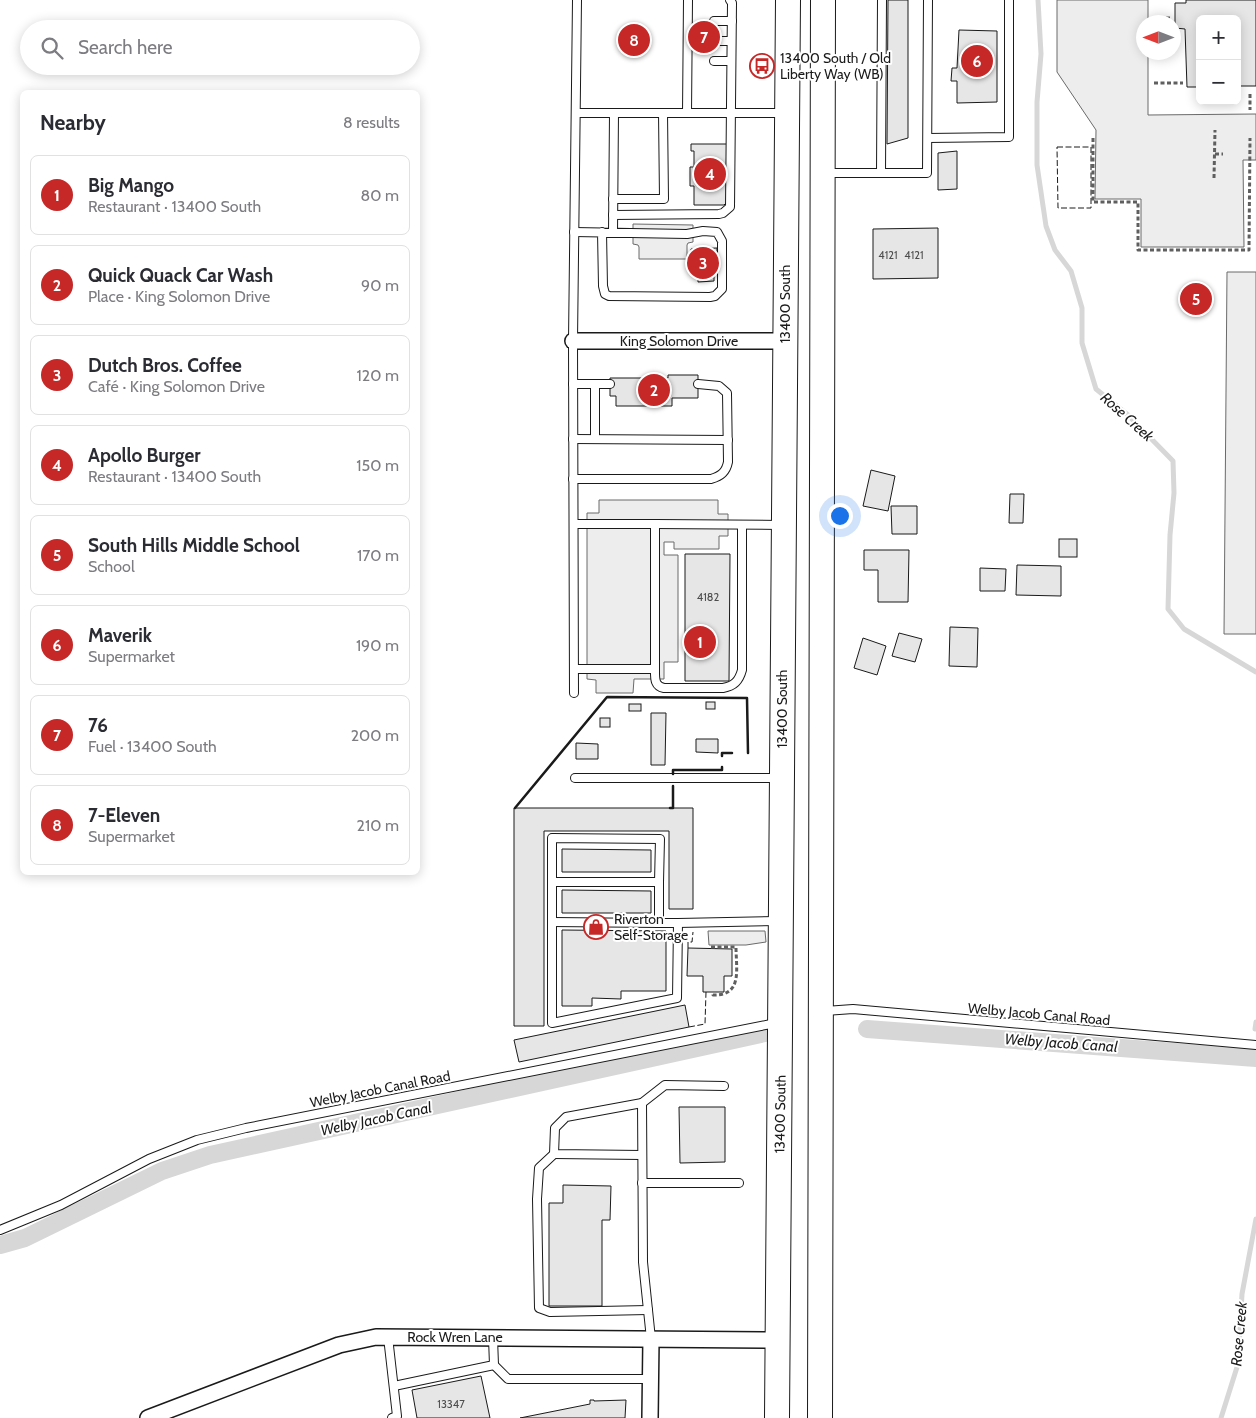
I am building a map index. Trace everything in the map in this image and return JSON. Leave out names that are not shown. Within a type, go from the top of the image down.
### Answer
[{"type":"main road","name":"13400 South","points":[[777,1418],[788,0]]},
{"type":"main road","points":[[820,1418],[823,0]]},
{"type":"street","name":"King Solomon Drive","points":[[573,341],[785,340]]},
{"type":"street","name":"Rock Wren Lane","points":[[148,1418],[340,1345],[361,1339],[388,1336],[778,1340]]},
{"type":"street","points":[[650,1339],[650,1418]]},
{"type":"lane","points":[[574,693],[573,341],[576,0]]},
{"type":"lane","points":[[687,113],[692,41],[692,21],[688,0]]},
{"type":"lane","points":[[613,215],[719,214],[727,211],[731,202],[732,3],[730,0]]},
{"type":"lane","points":[[881,173],[882,0]]},
{"type":"lane","points":[[822,174],[927,173],[928,0]]},
{"type":"lane","points":[[928,138],[1009,138],[1009,0]]},
{"type":"lane","points":[[714,20],[732,20]]},
{"type":"lane","points":[[716,41],[731,41]]},
{"type":"lane","points":[[714,61],[731,61]]},
{"type":"lane","points":[[576,113],[787,113]]},
{"type":"lane","points":[[612,233],[614,113]]},
{"type":"lane","points":[[613,199],[664,198],[663,113]]},
{"type":"lane","points":[[574,232],[602,232],[687,234],[718,232],[721,236],[722,285],[719,294],[715,296],[609,296],[602,286],[602,232]]},
{"type":"lane","points":[[573,384],[610,384]]},
{"type":"lane","points":[[595,384],[596,439]]},
{"type":"lane","points":[[574,479],[711,478],[723,474],[727,468],[727,394],[719,386],[698,384]]},
{"type":"lane","points":[[574,440],[728,440]]},
{"type":"lane","points":[[574,524],[783,524]]},
{"type":"lane","points":[[655,524],[656,684],[664,688],[723,688],[730,687],[736,683],[742,670],[742,524]]},
{"type":"lane","points":[[574,669],[655,669]]},
{"type":"lane","points":[[575,778],[781,778]]},
{"type":"lane","points":[[660,923],[660,839],[552,838],[552,1023],[677,998],[678,923]]},
{"type":"lane","points":[[552,882],[660,882]]},
{"type":"lane","points":[[552,922],[678,923],[781,921]]},
{"type":"lane","name":"Welby Jacob Canal Road","points":[[820,1011],[852,1010],[1256,1046]]},
{"type":"lane","name":"Welby Jacob Canal Road","points":[[0,1230],[61,1205],[149,1159],[197,1140],[256,1126],[781,1022]]},
{"type":"lane","points":[[554,1154],[554,1128],[566,1117],[642,1104],[665,1085],[724,1086]]},
{"type":"lane","points":[[642,1104],[643,1262],[650,1339]]},
{"type":"lane","points":[[642,1155],[554,1154],[539,1168],[537,1199],[539,1308],[550,1312],[648,1310]]},
{"type":"lane","points":[[642,1182],[739,1183]]},
{"type":"lane","points":[[388,1336],[397,1416],[392,1418]]},
{"type":"lane","points":[[494,1338],[494,1365],[508,1379],[650,1379]]},
{"type":"lane","points":[[394,1386],[494,1365]]},
{"type":"path","points":[[1154,83],[1183,83]]},
{"type":"path","points":[[1250,94],[1250,110]]},
{"type":"path","points":[[1214,178],[1215,130]]},
{"type":"path","points":[[1093,138],[1093,202],[1138,202],[1138,250],[1249,250],[1250,138]]},
{"type":"path","points":[[1214,154],[1223,154]]},
{"type":"path","points":[[711,947],[736,947],[733,988],[727,994],[713,995],[713,992]]},
{"type":"shaded area","points":[[1057,0],[1148,0],[1148,15],[1136,15],[1136,60],[1148,60],[1148,115],[1256,114],[1256,160],[1243,160],[1244,247],[1141,247],[1141,199],[1095,199],[1096,130],[1057,72]]},
{"type":"shaded area","points":[[633,224],[693,225],[693,242],[687,245],[687,259],[639,259],[639,247],[633,244]]},
{"type":"shaded area","points":[[1227,272],[1256,272],[1256,634],[1224,634]]},
{"type":"shaded area","points":[[599,500],[718,500],[718,514],[728,514],[728,536],[719,536],[719,549],[674,549],[674,542],[664,542],[664,555],[678,555],[678,662],[664,662],[664,679],[634,679],[633,693],[596,693],[596,680],[587,679],[587,513],[599,513]]},
{"type":"shaded area","points":[[708,931],[765,931],[766,942],[746,945],[709,945]]},
{"type":"building","points":[[888,0],[908,0],[908,138],[887,144]]},
{"type":"building","points":[[1186,0],[1256,0],[1256,86],[1241,86],[1241,15],[1196,15],[1196,87],[1187,87],[1185,29],[1181,29],[1181,15],[1175,15],[1175,3],[1186,3]]},
{"type":"building","points":[[959,30],[997,31],[997,102],[957,103],[957,81],[951,81],[952,68],[957,68]]},
{"type":"building","points":[[691,144],[728,144],[727,202],[724,205],[694,205],[694,186],[690,186],[690,167],[694,167],[694,151],[691,151]]},
{"type":"building","points":[[957,151],[957,189],[938,190],[938,153]]},
{"type":"building","points":[[938,228],[938,278],[873,279],[873,229]]},
{"type":"building","points":[[717,248],[717,255],[714,255],[714,281],[698,282],[698,271],[691,271],[691,249]]},
{"type":"building","points":[[668,375],[698,375],[698,398],[672,398],[672,406],[616,406],[616,396],[610,396],[610,378],[668,378]]},
{"type":"building","points":[[871,470],[895,476],[888,511],[863,506]]},
{"type":"building","points":[[1010,494],[1024,494],[1023,523],[1009,523]]},
{"type":"building","points":[[891,506],[917,506],[917,534],[892,534]]},
{"type":"building","points":[[1059,539],[1077,539],[1077,557],[1059,557]]},
{"type":"building","points":[[864,550],[909,550],[908,602],[878,602],[878,570],[864,570]]},
{"type":"building","points":[[685,554],[730,554],[729,681],[685,681]]},
{"type":"building","points":[[1017,565],[1061,566],[1061,596],[1016,595]]},
{"type":"building","points":[[980,568],[1006,569],[1005,591],[980,591]]},
{"type":"building","points":[[950,627],[978,628],[977,667],[949,666]]},
{"type":"building","points":[[899,633],[922,639],[915,662],[892,656]]},
{"type":"building","points":[[863,638],[886,646],[877,675],[854,668]]},
{"type":"building","points":[[706,702],[715,702],[715,709],[706,709]]},
{"type":"building","points":[[629,704],[641,704],[641,711],[629,711]]},
{"type":"building","points":[[651,713],[666,713],[665,765],[651,765]]},
{"type":"building","points":[[600,718],[610,718],[610,727],[600,727]]},
{"type":"building","points":[[696,739],[718,739],[718,753],[696,752]]},
{"type":"building","points":[[576,743],[598,744],[598,759],[576,759]]},
{"type":"building","points":[[514,808],[693,808],[693,909],[669,909],[669,831],[544,831],[544,1026],[514,1026]]},
{"type":"building","points":[[562,849],[651,850],[651,872],[562,872]]},
{"type":"building","points":[[562,890],[651,891],[651,913],[562,913]]},
{"type":"building","points":[[562,930],[666,931],[666,991],[621,991],[621,999],[592,998],[592,1006],[562,1006]]},
{"type":"building","points":[[688,948],[732,949],[732,976],[724,976],[724,992],[703,992],[703,976],[687,976]]},
{"type":"building","points":[[685,1005],[689,1027],[519,1062],[514,1040]]},
{"type":"building","points":[[679,1107],[725,1107],[725,1162],[680,1163]]},
{"type":"building","points":[[563,1185],[611,1186],[610,1220],[602,1220],[602,1306],[549,1306],[549,1203],[563,1203]]},
{"type":"building","points":[[481,1376],[490,1418],[417,1418],[412,1390]]},
{"type":"building","points":[[590,1400],[626,1400],[625,1418],[520,1418],[590,1404]]},
{"type":"waterway","name":"Rose Creek","points":[[1038,0],[1041,54],[1037,102],[1037,165],[1046,226],[1055,250],[1071,271],[1082,308],[1082,343],[1096,389],[1128,415],[1173,461],[1174,493],[1170,535],[1168,609],[1184,629],[1256,672]]},
{"type":"waterway","name":"Rose Creek","points":[[1255,1029],[1256,1022]]},
{"type":"waterway","name":"Welby Jacob Canal","points":[[867,1029],[1256,1058]]},
{"type":"waterway","name":"Welby Jacob Canal","points":[[0,1245],[25,1238],[162,1171],[210,1155],[765,1033]]},
{"type":"waterway","name":"Rose Creek","points":[[1221,1418],[1238,1364],[1242,1294],[1256,1219]]},
{"type":"fence","points":[[1057,147],[1091,147],[1091,208],[1058,208],[1057,147]]},
{"type":"fence","points":[[688,948],[688,942],[692,942],[693,932]]},
{"type":"fence","points":[[689,1027],[705,1024],[706,992]]},
{"type":"wall","points":[[515,808],[607,697],[747,698],[748,753]]},
{"type":"wall","points":[[722,756],[722,753],[732,753]]},
{"type":"wall","points":[[673,774],[673,770],[722,770],[722,767]]},
{"type":"wall","points":[[670,808],[673,808],[673,786]]},
{"type":"place","name":"76","points":[[704,37]]},
{"type":"place","name":"7-Eleven","points":[[634,40]]},
{"type":"place","name":"Maverik","points":[[977,61]]},
{"type":"place","name":"13400 South / Old Liberty Way (WB)","points":[[762,66]]},
{"type":"place","name":"Apollo Burger","points":[[710,174]]},
{"type":"place","name":"Dutch Bros. Coffee","points":[[703,263]]},
{"type":"place","name":"South Hills Middle School","points":[[1196,299]]},
{"type":"place","name":"Quick Quack Car Wash","points":[[654,390]]},
{"type":"place","name":"Big Mango","points":[[700,642]]},
{"type":"place","name":"Riverton Self-Storage","points":[[596,927]]}]
